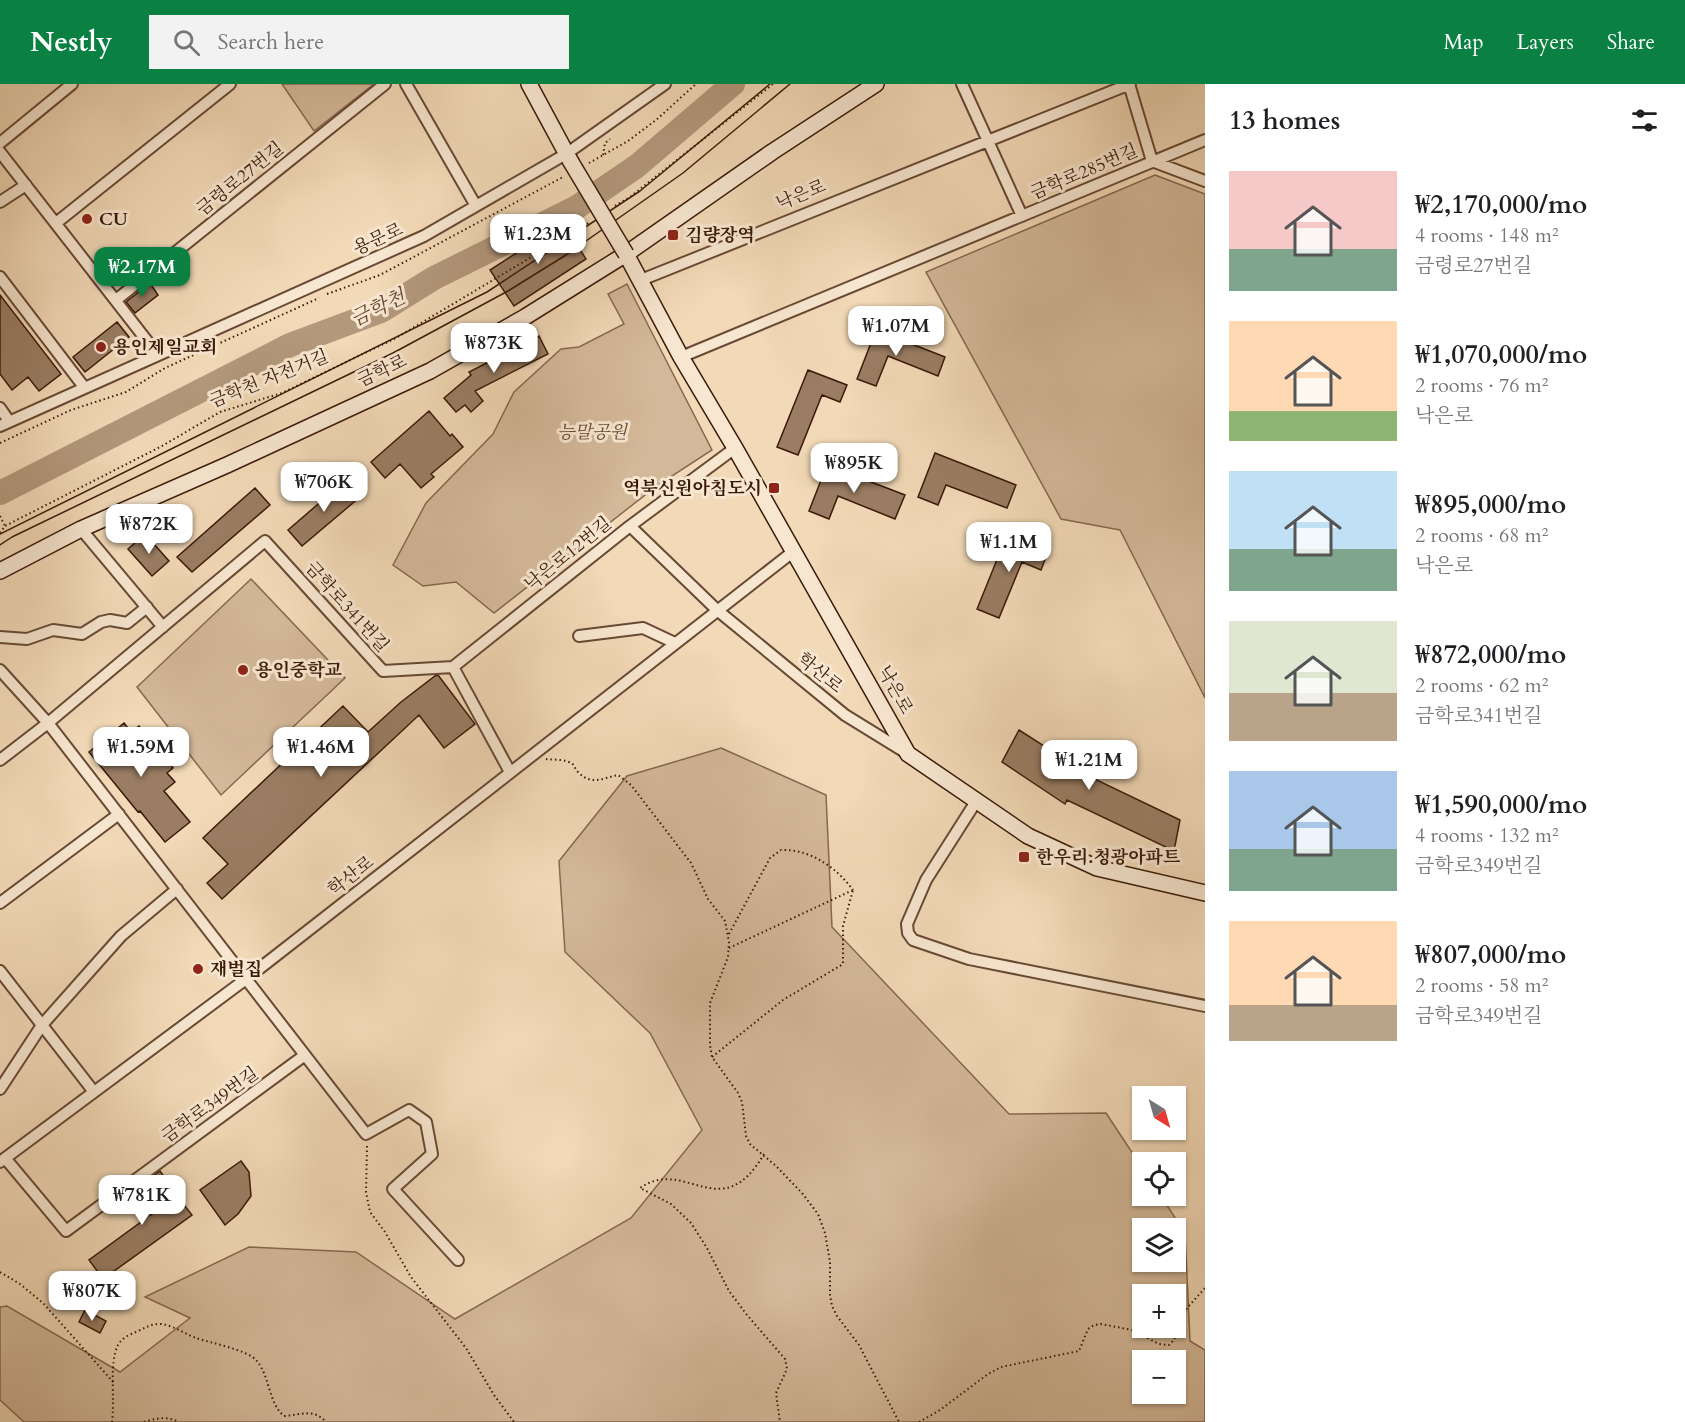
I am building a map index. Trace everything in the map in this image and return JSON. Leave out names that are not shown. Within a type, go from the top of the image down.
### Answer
[{"type":"main road","name":"낙은로","points":[[529,84],[568,158],[641,280],[681,357],[908,754],[1028,836],[1097,868],[1205,893]]},
{"type":"main road","name":"금학로","points":[[0,571],[81,529],[238,460],[430,370],[525,317],[626,254],[772,152],[876,84]]},
{"type":"street","points":[[0,143],[72,84]]},
{"type":"street","points":[[56,223],[230,84]]},
{"type":"street","name":"금령로27번길","points":[[116,300],[385,84]]},
{"type":"street","points":[[406,84],[476,206]]},
{"type":"street","name":"용문로","points":[[5,424],[424,236],[568,158],[665,84]]},
{"type":"street","points":[[962,84],[1022,216]]},
{"type":"street","name":"금학로285번길","points":[[681,357],[1152,161],[1130,84],[988,141]]},
{"type":"street","points":[[1152,161],[1205,140]]},
{"type":"street","name":"낙은로","points":[[641,280],[988,141]]},
{"type":"street","points":[[0,152],[158,355]]},
{"type":"street","points":[[1152,161],[1205,181]]},
{"type":"street","points":[[0,202],[26,184]]},
{"type":"street","points":[[0,277],[84,387]]},
{"type":"street","points":[[0,408],[5,424]]},
{"type":"street","name":"낙은로12번길","points":[[453,667],[630,526],[735,448]]},
{"type":"street","points":[[630,526],[717,610]]},
{"type":"street","points":[[0,760],[163,627],[81,529]]},
{"type":"street","name":"금학로341번길","points":[[163,627],[265,541],[383,671],[453,667]]},
{"type":"street","name":"학산로","points":[[3,1160],[246,979],[794,551]]},
{"type":"street","points":[[0,637],[27,639],[53,630],[82,634],[101,622],[110,620],[127,623],[147,608]]},
{"type":"street","name":"학산로","points":[[717,610],[845,715],[908,754]]},
{"type":"street","points":[[579,636],[643,628],[675,643]]},
{"type":"street","points":[[453,667],[510,772]]},
{"type":"street","points":[[0,670],[48,723],[366,1134],[409,1110],[426,1122],[432,1154],[393,1189],[458,1260]]},
{"type":"street","points":[[976,800],[926,880],[908,924],[908,933],[914,940],[969,958],[1205,1006]]},
{"type":"street","points":[[0,903],[119,814]]},
{"type":"street","points":[[0,1089],[42,1025],[121,936],[177,889]]},
{"type":"street","points":[[0,971],[94,1092]]},
{"type":"street","name":"금학로349번길","points":[[3,1160],[66,1231],[305,1055]]},
{"type":"path","points":[[610,209],[630,197],[773,84]]},
{"type":"path","name":"금학천 자전거길","points":[[0,533],[5,526],[162,446],[220,412],[282,393],[396,338],[590,221]]},
{"type":"path","points":[[0,516],[5,526]]},
{"type":"path","points":[[532,756],[567,761],[573,764],[578,772],[588,780],[597,781],[618,775],[631,785],[691,863],[708,898],[725,921],[729,935],[729,948],[724,970],[710,1003],[712,1057],[742,1102],[746,1136],[750,1144],[764,1154],[802,1193],[818,1214],[825,1233],[830,1262],[832,1306],[840,1321],[859,1345],[899,1422]]},
{"type":"path","points":[[729,935],[770,858],[781,850],[799,851],[815,857],[841,876],[853,890]]},
{"type":"path","points":[[729,948],[853,890]]},
{"type":"path","points":[[712,1057],[783,1000],[843,964],[843,926],[853,890]]},
{"type":"path","points":[[366,1134],[366,1192],[370,1212],[385,1232],[411,1277],[466,1348],[494,1395],[514,1422]]},
{"type":"path","points":[[764,1154],[751,1174],[742,1183],[731,1188],[715,1190],[668,1180],[648,1183],[640,1188],[671,1204],[691,1223],[729,1290],[785,1359],[787,1368],[777,1393],[780,1422]]},
{"type":"path","points":[[0,1272],[20,1284],[43,1303],[114,1383]]},
{"type":"path","points":[[919,1422],[1001,1367],[1079,1351],[1088,1329],[1094,1325],[1113,1325],[1132,1330],[1159,1344],[1169,1345],[1174,1340],[1187,1308],[1205,1288]]},
{"type":"path","points":[[112,1422],[114,1360],[118,1344],[128,1335],[149,1326],[162,1324],[223,1347],[245,1352],[261,1366],[277,1410],[284,1416],[311,1413],[319,1415],[326,1422]]},
{"type":"path","points":[[144,1422],[165,1418],[179,1422]]},
{"type":"green space","points":[[282,84],[374,84],[314,131]]},
{"type":"green space","points":[[1155,175],[1205,194],[1205,698],[1120,530],[1061,519],[926,272]]},
{"type":"green space","name":"능말공원","points":[[627,284],[712,450],[658,485],[494,613],[456,582],[423,586],[393,565],[426,503],[493,434],[514,392],[561,349],[579,347],[624,324],[608,294]]},
{"type":"green space","points":[[251,579],[345,678],[221,795],[137,687]]},
{"type":"green space","points":[[721,748],[826,795],[832,927],[1009,1114],[1106,1113],[1132,1152],[1132,1206],[1167,1206],[1175,1218],[1132,1218],[1132,1272],[1186,1272],[1186,1255],[1190,1341],[1205,1350],[1205,1422],[24,1422],[0,1400],[0,1307],[7,1306],[120,1372],[190,1318],[145,1297],[249,1247],[356,1252],[455,1319],[631,1218],[702,1130],[650,1033],[565,952],[559,861],[627,776]]},
{"type":"building","points":[[563,223],[586,259],[514,306],[490,270]]},
{"type":"building","points":[[150,283],[158,295],[135,313],[126,302]]},
{"type":"building","points":[[0,295],[61,374],[39,391],[28,377],[12,390],[0,374]]},
{"type":"building","name":"용인제일교회","points":[[117,322],[129,337],[85,372],[73,357]]},
{"type":"building","points":[[876,330],[945,357],[938,376],[888,356],[876,386],[857,379]]},
{"type":"building","points":[[539,336],[548,354],[475,391],[483,401],[471,412],[465,405],[456,412],[444,398],[471,375],[469,372]]},
{"type":"building","points":[[808,370],[847,385],[840,402],[822,395],[798,455],[777,447]]},
{"type":"building","points":[[429,411],[450,436],[452,434],[463,447],[431,474],[434,477],[421,488],[400,464],[385,478],[371,462]]},
{"type":"building","points":[[935,453],[1016,485],[1007,508],[946,485],[938,505],[918,497]]},
{"type":"building","points":[[827,465],[905,495],[895,519],[838,496],[829,519],[809,511]]},
{"type":"building","points":[[346,480],[360,497],[302,546],[288,530]]},
{"type":"building","points":[[255,488],[270,505],[192,572],[177,557]]},
{"type":"building","points":[[145,534],[169,561],[152,576],[128,549]]},
{"type":"building","points":[[1007,535],[1048,552],[1041,570],[1022,562],[999,618],[977,609]]},
{"type":"building","points":[[438,675],[475,724],[444,748],[419,715],[222,899],[207,883],[228,864],[203,838],[343,706],[368,732],[401,702]]},
{"type":"building","points":[[124,723],[131,732],[139,726],[173,768],[167,773],[175,782],[164,791],[190,822],[165,842],[89,752]]},
{"type":"building","points":[[1019,730],[1083,771],[1082,773],[1180,820],[1174,851],[1067,800],[1065,804],[1002,762]]},
{"type":"building","points":[[241,1161],[249,1172],[251,1196],[238,1214],[225,1225],[200,1190]]},
{"type":"building","points":[[160,1171],[165,1178],[151,1215],[177,1196],[192,1215],[103,1279],[89,1260],[145,1219],[120,1201]]},
{"type":"building","points":[[85,1310],[106,1321],[100,1333],[79,1322]]},
{"type":"waterway","name":"금학천","points":[[0,493],[290,345],[381,311],[434,278],[577,207],[637,166],[733,84]]},
{"type":"tram line","points":[[0,534],[487,292],[640,191],[770,84]]},
{"type":"tram line","points":[[0,545],[12,537],[393,353],[508,291],[566,255],[683,173],[790,84]]},
{"type":"place","name":"CU","points":[[87,219]]},
{"type":"place","name":"김량장역","points":[[673,235]]},
{"type":"place","name":"용인제일교회","points":[[101,347]]},
{"type":"place","name":"역북신원아침도시","points":[[774,488]]},
{"type":"place","name":"용인중학교","points":[[243,670]]},
{"type":"place","name":"한우리.청광아파트","points":[[1024,857]]},
{"type":"place","name":"재벌집","points":[[198,969]]}]
